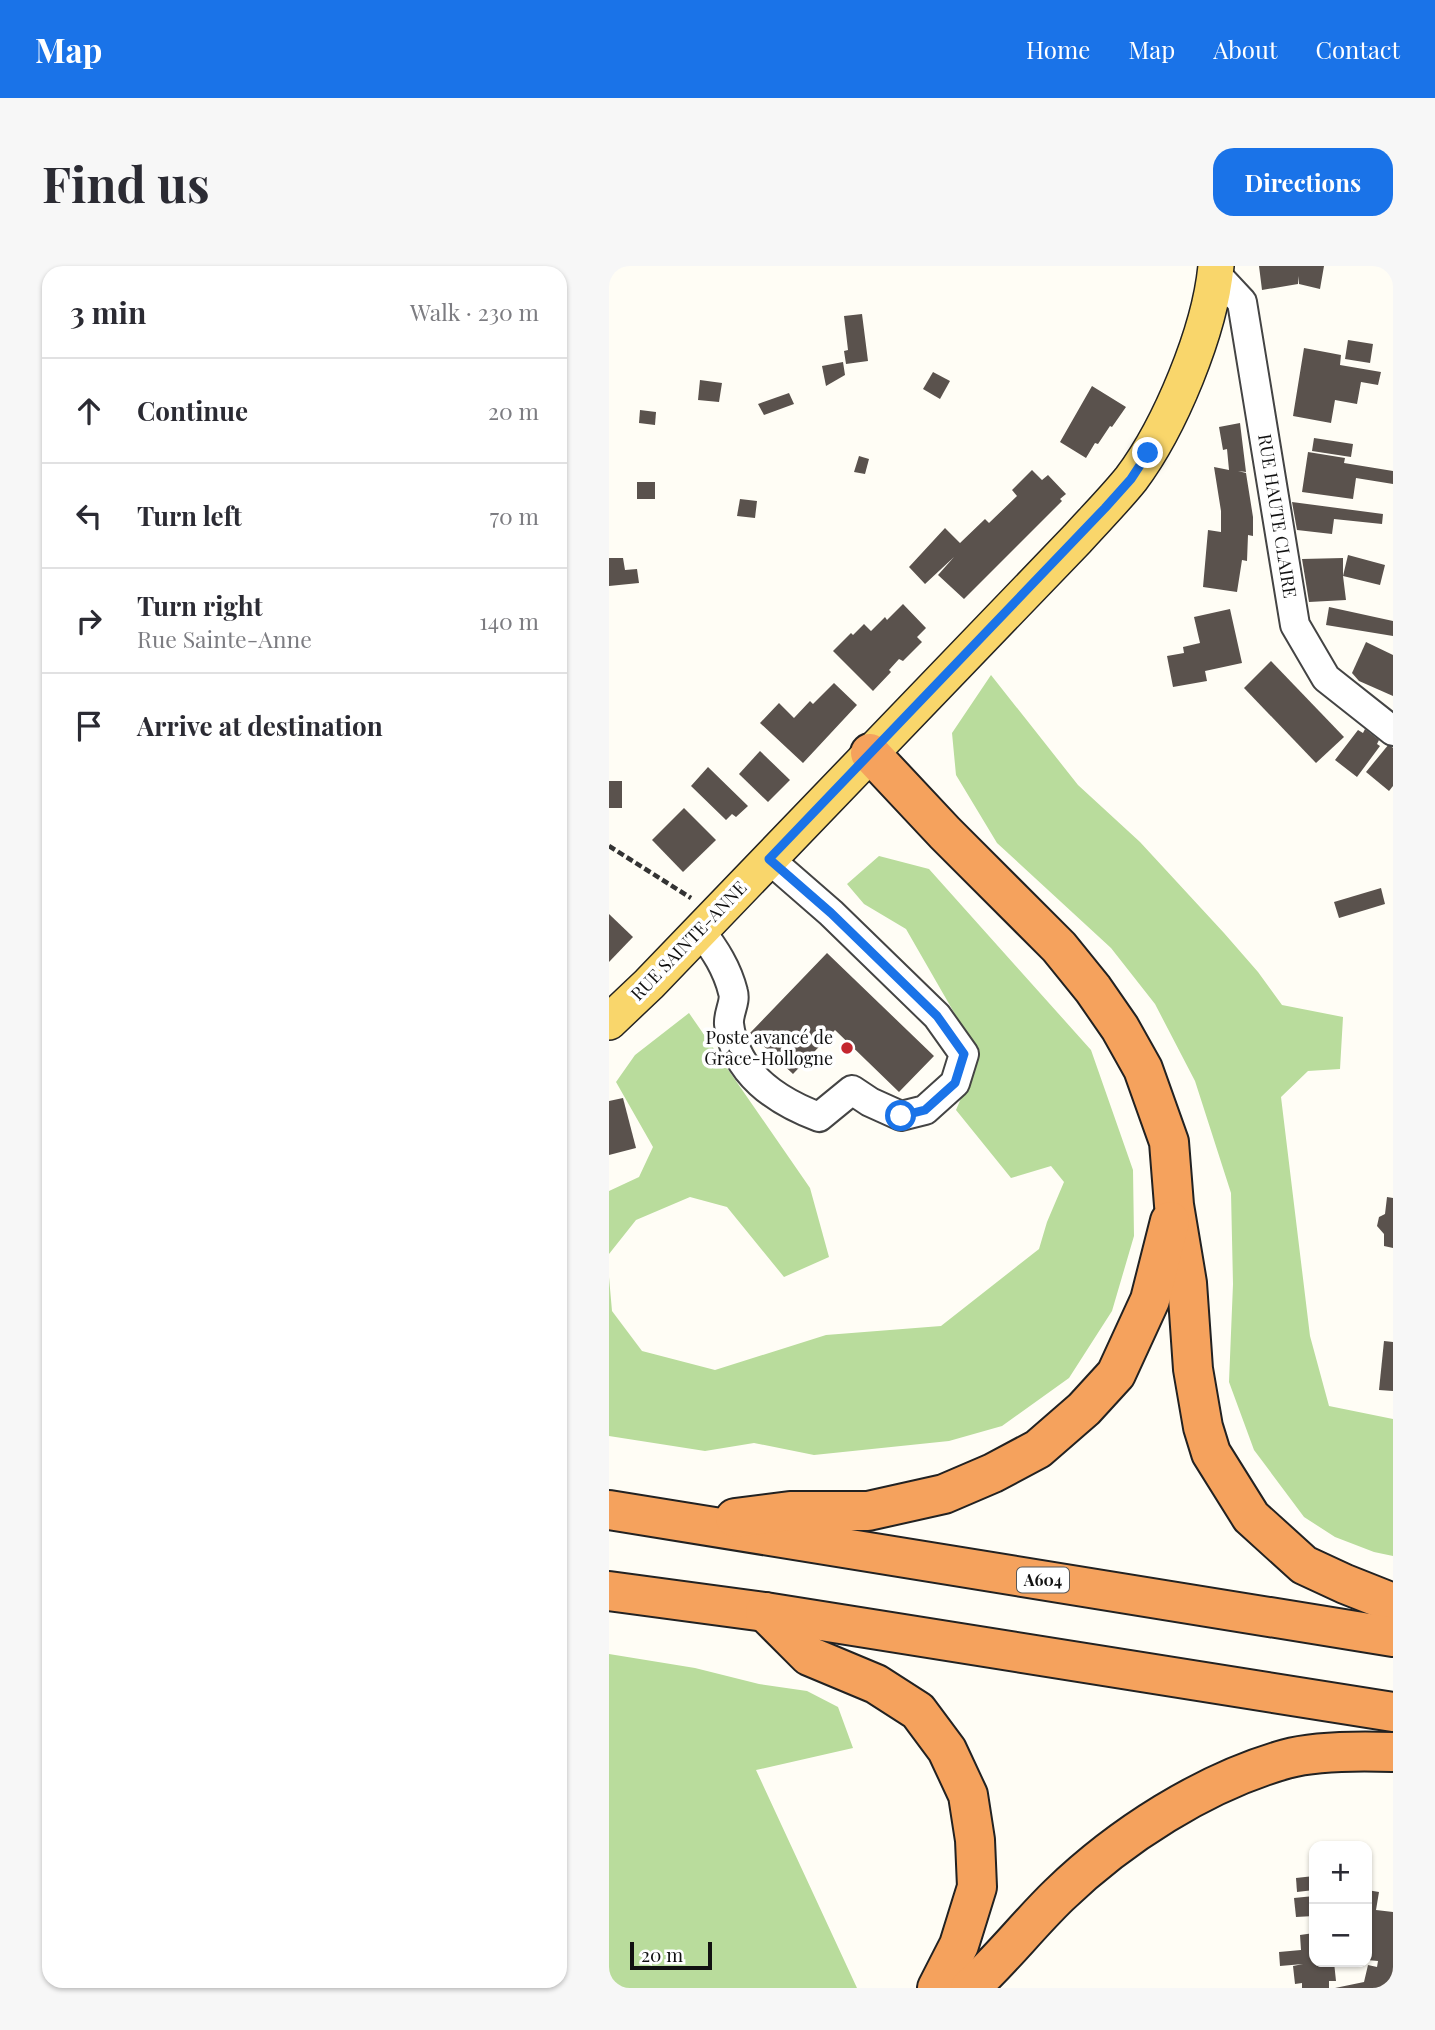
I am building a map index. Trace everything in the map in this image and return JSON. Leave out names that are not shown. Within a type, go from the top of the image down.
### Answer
[{"type":"highway","points":[[870,753],[945,834],[1059,947],[1120,1028],[1143,1069],[1169,1142],[1174,1205],[1187,1283],[1193,1369],[1203,1427],[1211,1453],[1251,1517],[1304,1565],[1393,1603]]},
{"type":"highway","points":[[683,1521],[790,1511],[868,1511],[944,1494],[993,1473],[1038,1449],[1084,1409],[1116,1374],[1150,1300],[1174,1205]]},
{"type":"highway","name":"A604","points":[[609,1510],[1393,1637]]},
{"type":"highway","points":[[609,1591],[765,1612],[1393,1713]]},
{"type":"highway","points":[[765,1612],[809,1656],[876,1684],[918,1711],[947,1751],[968,1795],[975,1840],[977,1887],[959,1945],[937,1988]]},
{"type":"highway","points":[[970,1988],[1059,1895],[1116,1848],[1190,1799],[1236,1776],[1289,1758],[1393,1752]]},
{"type":"main road","name":"RUE SAINTE-ANNE","points":[[609,1022],[1077,539],[1131,479],[1153,443],[1184,378],[1208,307],[1215,270]]},
{"type":"street","name":"RUE HAUTE CLAIRE","points":[[1215,270],[1242,303],[1295,625],[1326,678],[1393,730]]},
{"type":"street","points":[[708,922],[734,996],[729,1022],[741,1061],[759,1083],[790,1106],[819,1117],[852,1090],[870,1102],[901,1116],[925,1110],[955,1083],[964,1054],[937,1016],[831,913],[769,859]]},
{"type":"path","points":[[609,846],[708,922]]},
{"type":"green space","points":[[991,675],[1078,785],[1140,842],[1258,972],[1282,1005],[1343,1017],[1340,1069],[1308,1071],[1281,1097],[1310,1336],[1329,1406],[1393,1419],[1393,1556],[1374,1552],[1335,1537],[1304,1517],[1254,1450],[1229,1382],[1233,1284],[1231,1193],[1195,1081],[1155,1004],[1111,948],[997,843],[956,775],[952,733]]},
{"type":"green space","points":[[879,856],[929,869],[1091,1050],[1133,1170],[1134,1236],[1112,1311],[1069,1378],[1002,1426],[949,1441],[814,1455],[754,1443],[705,1451],[609,1436],[609,1277],[612,1311],[642,1351],[715,1370],[826,1335],[941,1326],[1039,1249],[1064,1182],[1051,1166],[1011,1178],[956,1110],[979,1056],[906,929],[864,904],[847,884]]},
{"type":"green space","points":[[689,1013],[810,1188],[829,1257],[784,1277],[727,1207],[690,1197],[636,1220],[609,1254],[609,1191],[639,1177],[653,1147],[616,1082],[635,1055]]},
{"type":"green space","points":[[609,1654],[807,1691],[838,1707],[853,1748],[756,1770],[857,1988],[609,1988]]},
{"type":"building","points":[[1259,266],[1324,266],[1320,289],[1299,284],[1298,276],[1298,284],[1262,290]]},
{"type":"building","points":[[862,314],[868,361],[846,364],[844,351],[848,350],[844,316]]},
{"type":"building","points":[[1348,340],[1373,344],[1370,363],[1345,359]]},
{"type":"building","points":[[1304,348],[1341,355],[1340,365],[1381,372],[1378,385],[1361,382],[1357,404],[1335,400],[1331,423],[1293,416]]},
{"type":"building","points":[[843,362],[845,375],[826,386],[822,366]]},
{"type":"building","points":[[933,372],[950,381],[940,399],[923,389]]},
{"type":"building","points":[[700,380],[722,383],[719,402],[698,400]]},
{"type":"building","points":[[1092,386],[1126,407],[1098,444],[1095,443],[1086,458],[1060,442]]},
{"type":"building","points":[[789,393],[794,404],[764,415],[758,404]]},
{"type":"building","points":[[640,410],[656,412],[655,425],[639,423]]},
{"type":"building","points":[[1240,423],[1246,472],[1238,471],[1246,473],[1253,536],[1248,535],[1247,561],[1242,560],[1237,592],[1203,587],[1208,530],[1221,532],[1221,511],[1214,467],[1229,470],[1227,449],[1223,450],[1219,427]]},
{"type":"building","points":[[1314,438],[1353,444],[1351,457],[1312,451]]},
{"type":"building","points":[[1308,452],[1345,458],[1344,463],[1393,471],[1393,484],[1356,478],[1353,499],[1302,492]]},
{"type":"building","points":[[859,456],[869,459],[865,474],[854,472]]},
{"type":"building","points":[[1032,470],[1042,480],[1048,475],[1066,494],[964,599],[938,575],[954,557],[925,584],[909,567],[945,528],[960,543],[985,519],[989,523],[1017,496],[1012,490]]},
{"type":"building","points":[[637,482],[655,482],[655,499],[637,499]]},
{"type":"building","points":[[740,499],[757,501],[755,518],[737,516]]},
{"type":"building","points":[[1292,502],[1383,514],[1382,524],[1334,519],[1332,534],[1297,530]]},
{"type":"building","points":[[1348,555],[1385,565],[1380,585],[1343,576]]},
{"type":"building","points":[[609,558],[623,558],[625,570],[637,569],[639,583],[609,586]]},
{"type":"building","points":[[1343,558],[1346,600],[1309,602],[1302,559]]},
{"type":"building","points":[[903,604],[926,628],[917,637],[922,642],[903,661],[899,659],[873,691],[833,651],[864,624],[871,631]]},
{"type":"building","points":[[1329,607],[1393,621],[1393,636],[1326,625]]},
{"type":"building","points":[[1230,609],[1242,663],[1205,671],[1207,681],[1173,687],[1167,656],[1184,653],[1183,647],[1200,643],[1194,617]]},
{"type":"building","points":[[1366,642],[1393,655],[1393,696],[1359,681],[1352,673]]},
{"type":"building","points":[[1271,661],[1344,737],[1316,763],[1244,688]]},
{"type":"building","points":[[834,683],[857,705],[803,763],[760,723],[779,703],[794,718],[810,701],[813,704]]},
{"type":"building","points":[[1365,729],[1379,740],[1377,744],[1380,746],[1357,777],[1335,760],[1358,730],[1363,733]]},
{"type":"building","points":[[1389,744],[1393,748],[1393,786],[1389,791],[1366,772]]},
{"type":"building","points":[[760,751],[790,780],[768,802],[739,774]]},
{"type":"building","points":[[708,767],[748,806],[736,817],[732,814],[726,820],[691,786]]},
{"type":"building","points":[[609,781],[622,781],[622,808],[609,808]]},
{"type":"building","points":[[684,808],[716,840],[683,872],[652,840]]},
{"type":"building","points":[[1381,888],[1385,904],[1339,918],[1334,902]]},
{"type":"building","points":[[609,914],[633,937],[609,962]]},
{"type":"building","points":[[827,953],[934,1056],[899,1092],[835,1030],[793,1074],[750,1033]]},
{"type":"building","points":[[623,1098],[636,1148],[609,1155],[609,1101]]},
{"type":"building","points":[[1387,1197],[1393,1198],[1393,1248],[1384,1246],[1384,1234],[1377,1226],[1379,1217],[1385,1214]]},
{"type":"building","points":[[1384,1341],[1393,1342],[1393,1391],[1379,1390]]},
{"type":"building","points":[[1309,1877],[1309,1891],[1297,1892],[1296,1878]]},
{"type":"building","points":[[1372,1891],[1379,1892],[1376,1910],[1393,1912],[1393,1988],[1335,1988],[1364,1982],[1368,1967],[1377,1967],[1378,1961],[1372,1960]]},
{"type":"building","points":[[1309,1896],[1309,1916],[1296,1917],[1294,1898]]},
{"type":"building","points":[[1309,1934],[1309,1967],[1335,1967],[1336,1981],[1329,1981],[1329,1988],[1302,1988],[1302,1983],[1295,1984],[1293,1966],[1303,1964],[1280,1966],[1279,1952],[1301,1950],[1300,1935]]},
{"type":"place","name":"Poste avancé de Grâce-Hollogne","points":[[847,1048]]},
{"type":"route","points":[[901,1116],[925,1110],[955,1083],[964,1054],[937,1016],[831,913],[769,859],[1105,508],[1131,479],[1148,453]]}]
